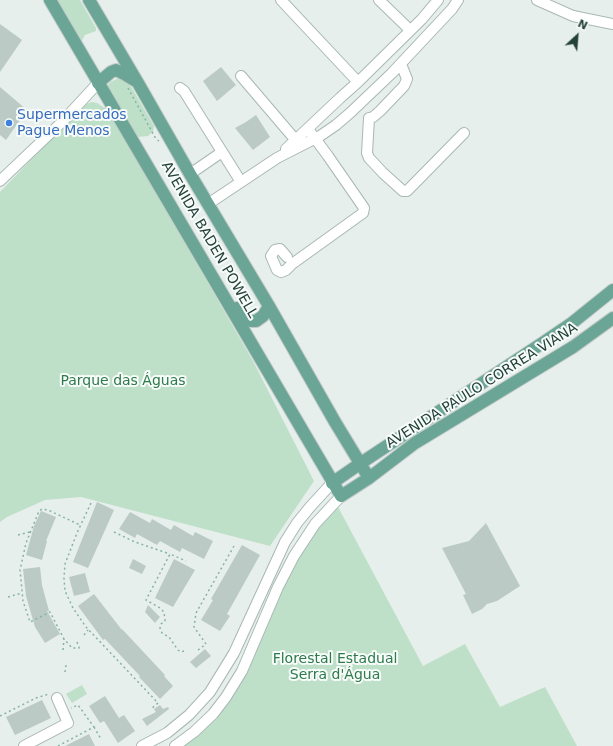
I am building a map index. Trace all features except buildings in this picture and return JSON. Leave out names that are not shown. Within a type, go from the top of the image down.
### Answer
[{"type":"main road","name":"AVENIDA BADEN POWELL","points":[[50,0],[341,496]]},
{"type":"main road","name":"AVENIDA BADEN POWELL","points":[[90,0],[190,174],[369,478]]},
{"type":"main road","points":[[98,83],[111,72],[116,70],[126,74],[138,83]]},
{"type":"main road","points":[[207,266],[222,284],[247,320],[252,321],[260,319],[269,306]]},
{"type":"main road","points":[[332,483],[572,323],[613,290]]},
{"type":"main road","name":"AVENIDA PAULO CORREA VIANA","points":[[341,496],[369,478],[415,443],[572,347],[613,318]]},
{"type":"street","points":[[281,0],[358,82]]},
{"type":"street","points":[[378,0],[410,30]]},
{"type":"street","points":[[298,143],[308,128],[358,82],[422,19],[438,0]]},
{"type":"street","points":[[208,204],[298,143],[315,138],[336,125],[401,64],[458,0]]},
{"type":"street","points":[[536,0],[573,16],[613,24]]},
{"type":"street","points":[[359,103],[364,115],[369,118],[374,117],[404,86],[407,80],[401,64]]},
{"type":"street","points":[[241,76],[298,143]]},
{"type":"street","points":[[0,181],[62,122],[98,83]]},
{"type":"street","points":[[180,88],[184,91],[241,182]]},
{"type":"street","points":[[340,98],[329,113],[330,119],[332,120],[336,120],[359,103]]},
{"type":"street","points":[[369,118],[367,153],[369,158],[403,191],[407,191],[464,133]]},
{"type":"street","points":[[287,257],[280,249],[275,250],[271,256],[277,270],[281,272],[286,270],[363,212],[364,208],[308,128]]},
{"type":"street","points":[[190,174],[222,152]]},
{"type":"street","points":[[142,746],[167,733],[189,715],[210,692],[234,653],[285,542],[297,523],[332,483]]},
{"type":"street","name":"AVENIDA PAULO CORREA VIANA","points":[[176,746],[213,714],[226,697],[242,671],[278,587],[294,556],[314,524],[341,496]]},
{"type":"street","points":[[24,746],[68,723],[57,698]]},
{"type":"path","points":[[126,85],[156,139],[162,143]]},
{"type":"path","points":[[217,240],[225,252]]},
{"type":"path","points":[[91,503],[65,564],[65,591],[73,608],[89,630],[158,703],[151,709]]},
{"type":"path","points":[[77,642],[80,646],[79,648],[72,648],[64,639],[50,612],[39,616],[30,622],[22,594],[20,566],[22,554],[39,511],[42,509],[48,510],[80,525]]},
{"type":"path","points":[[18,535],[30,532]]},
{"type":"path","points":[[114,532],[135,542],[186,561]]},
{"type":"path","points":[[198,650],[206,644],[194,626],[196,613],[234,546]]},
{"type":"path","points":[[170,554],[146,600],[164,612],[165,621],[161,624],[160,628],[162,633],[169,637],[178,650],[181,652],[184,651]]},
{"type":"path","points":[[8,597],[22,594]]},
{"type":"path","points":[[39,616],[41,620]]},
{"type":"path","points":[[84,635],[89,630]]},
{"type":"path","points":[[64,639],[64,650]]},
{"type":"path","points":[[65,672],[66,665]]},
{"type":"path","points":[[94,727],[101,739]]},
{"type":"path","points":[[58,746],[83,733]]},
{"type":"green space","points":[[55,0],[80,0],[96,28],[96,31],[85,35],[80,44]]},
{"type":"green space","points":[[117,79],[124,79],[129,83],[154,126],[153,132],[148,136],[138,137],[131,130],[107,87],[110,82]]},
{"type":"green space","name":"Parque das Águas","points":[[92,102],[97,103],[108,110],[253,361],[314,481],[270,546],[81,497],[45,500],[7,517],[0,522],[0,192],[79,110],[86,104]]},
{"type":"green space","name":"Florestal Estadual Serra d'Água","points":[[337,505],[423,666],[465,644],[500,707],[545,687],[577,746],[184,746],[212,720],[306,543]]},
{"type":"green space","points":[[82,685],[87,694],[72,703],[66,694]]},
{"type":"place","name":"Supermercados Pague Menos","points":[[9,123]]}]
